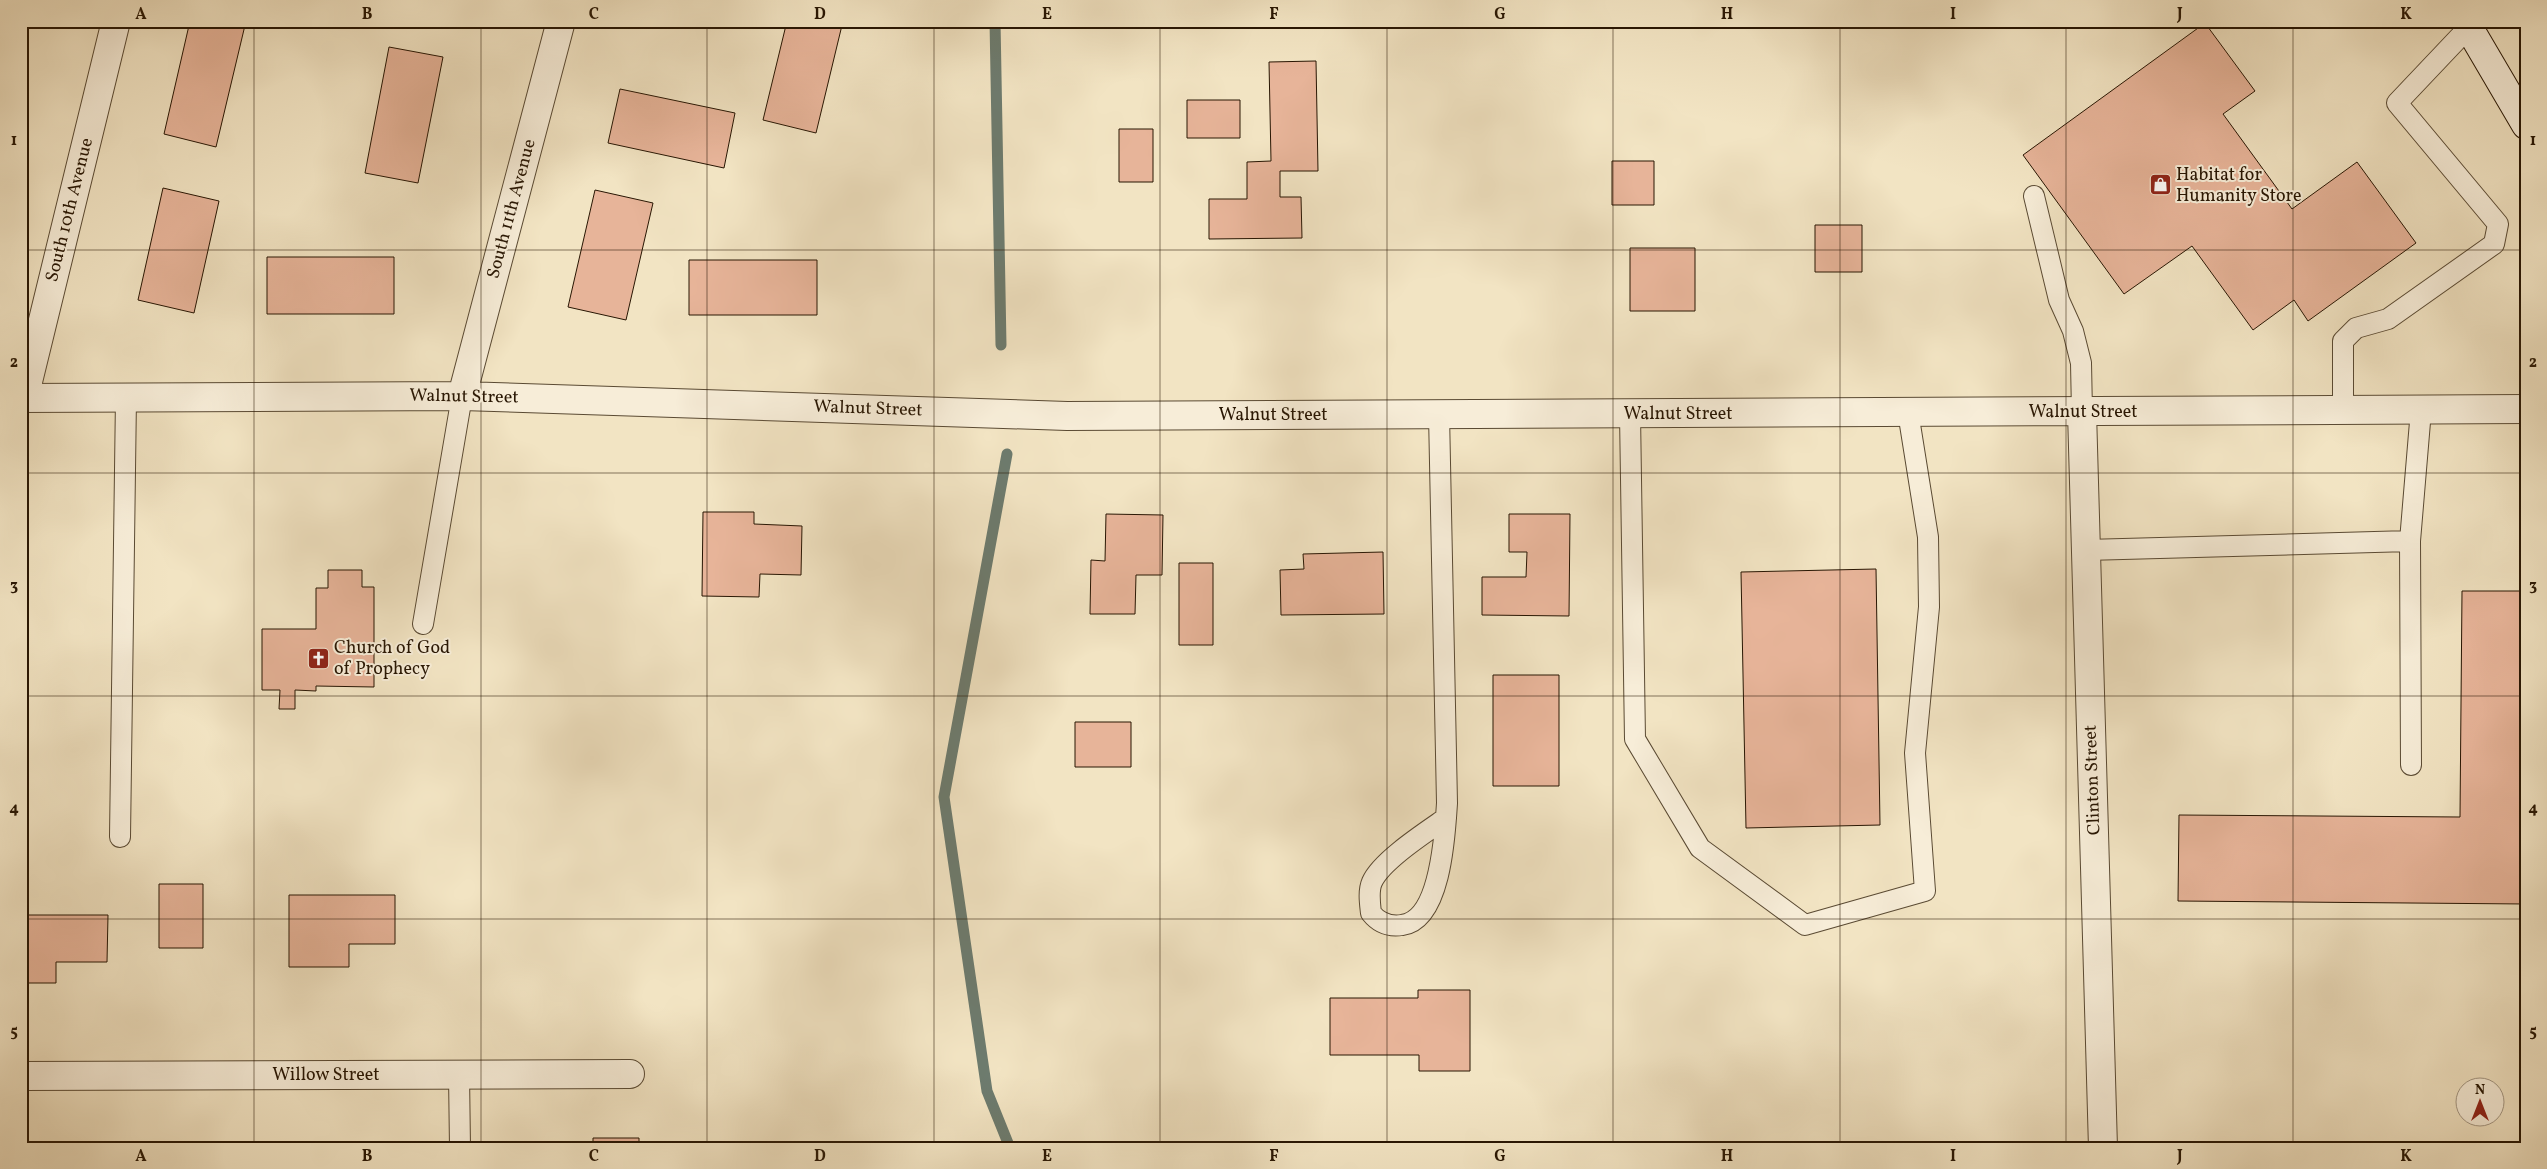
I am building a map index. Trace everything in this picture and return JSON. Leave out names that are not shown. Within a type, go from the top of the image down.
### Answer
[{"type":"street","name":"South 10th Avenue","points":[[22,398],[116,21]]},
{"type":"street","name":"South 11th Avenue","points":[[462,396],[561,21]]},
{"type":"street","points":[[2467,24],[2526,125]]},
{"type":"street","name":"Walnut Street","points":[[22,398],[462,396],[1067,416],[2526,409]]},
{"type":"street","name":"Clinton Street","points":[[2082,412],[2103,1148]]},
{"type":"street","name":"Willow Street","points":[[21,1076],[630,1074]]},
{"type":"lane","points":[[2343,410],[2343,341],[2356,328],[2388,319],[2494,244],[2498,224],[2397,103],[2467,24]]},
{"type":"lane","points":[[2034,196],[2059,300],[2072,331],[2081,364],[2082,412]]},
{"type":"lane","points":[[423,624],[462,396]]},
{"type":"lane","points":[[120,837],[126,397]]},
{"type":"lane","points":[[2411,765],[2410,541],[2421,410]]},
{"type":"lane","points":[[1630,414],[1635,739],[1700,848],[1805,925],[1925,891],[1916,753],[1929,606],[1928,537],[1908,412]]},
{"type":"lane","points":[[1440,414],[1446,818],[1444,845],[1434,889],[1423,912],[1412,924],[1396,926],[1379,922],[1371,913],[1371,883],[1380,870],[1408,845],[1446,818]]},
{"type":"lane","points":[[2086,550],[2410,541]]},
{"type":"lane","points":[[459,1074],[460,1148]]},
{"type":"building","points":[[190,21],[246,21],[216,147],[164,134]]},
{"type":"building","points":[[787,21],[843,21],[816,133],[763,120]]},
{"type":"building","name":"Habitat for Humanity Store","points":[[2205,23],[2255,91],[2223,114],[2292,209],[2357,162],[2416,243],[2308,321],[2294,300],[2253,330],[2192,246],[2124,294],[2023,155]]},
{"type":"building","points":[[389,47],[443,57],[418,183],[365,173]]},
{"type":"building","points":[[1316,61],[1318,171],[1280,171],[1280,197],[1301,197],[1302,238],[1209,239],[1209,199],[1247,199],[1247,162],[1271,161],[1269,62]]},
{"type":"building","points":[[620,89],[735,113],[724,168],[608,143]]},
{"type":"building","points":[[1187,100],[1240,100],[1240,138],[1187,138]]},
{"type":"building","points":[[1119,129],[1153,129],[1153,182],[1119,182]]},
{"type":"building","points":[[1612,161],[1654,161],[1654,205],[1612,205]]},
{"type":"building","points":[[163,188],[219,201],[194,313],[138,300]]},
{"type":"building","points":[[595,190],[653,203],[626,320],[568,307]]},
{"type":"building","points":[[1815,225],[1862,225],[1862,272],[1815,272]]},
{"type":"building","points":[[1630,248],[1695,248],[1695,311],[1630,311]]},
{"type":"building","points":[[267,257],[394,257],[394,314],[267,314]]},
{"type":"building","points":[[689,260],[817,260],[817,315],[689,315]]},
{"type":"building","points":[[703,512],[754,512],[754,524],[802,526],[801,575],[760,574],[759,597],[702,596]]},
{"type":"building","points":[[1106,514],[1163,515],[1162,575],[1136,575],[1135,614],[1090,614],[1091,560],[1105,561]]},
{"type":"building","points":[[1509,514],[1570,514],[1569,616],[1482,615],[1482,577],[1526,577],[1527,552],[1509,552]]},
{"type":"building","points":[[1383,552],[1384,614],[1281,615],[1280,570],[1304,569],[1303,554]]},
{"type":"building","points":[[1179,563],[1213,563],[1213,645],[1179,645]]},
{"type":"building","points":[[1876,569],[1880,825],[1746,828],[1741,572]]},
{"type":"building","name":"Church of God of Prophecy","points":[[328,570],[362,570],[362,587],[374,587],[374,687],[316,686],[316,691],[295,690],[295,709],[279,709],[280,690],[262,690],[262,629],[316,629],[316,588],[328,588]]},
{"type":"building","points":[[2462,591],[2526,591],[2526,904],[2178,901],[2179,815],[2460,817]]},
{"type":"building","points":[[1493,675],[1559,675],[1559,786],[1493,786]]},
{"type":"building","points":[[1075,722],[1131,722],[1131,767],[1075,767]]},
{"type":"building","points":[[159,884],[203,884],[203,948],[159,948]]},
{"type":"building","points":[[289,895],[395,895],[395,944],[349,944],[349,967],[289,967]]},
{"type":"building","points":[[21,915],[108,915],[107,962],[56,962],[56,983],[21,983]]},
{"type":"building","points":[[1418,990],[1470,990],[1470,1071],[1419,1071],[1419,1055],[1330,1055],[1330,998],[1418,998]]},
{"type":"building","points":[[593,1138],[639,1138],[639,1148],[593,1148]]},
{"type":"waterway","points":[[995,21],[1001,345]]},
{"type":"waterway","points":[[1007,454],[944,797],[987,1091],[1010,1148]]},
{"type":"place","name":"Habitat for Humanity Store","points":[[2160,185]]},
{"type":"place","name":"Church of God of Prophecy","points":[[318,658]]}]
